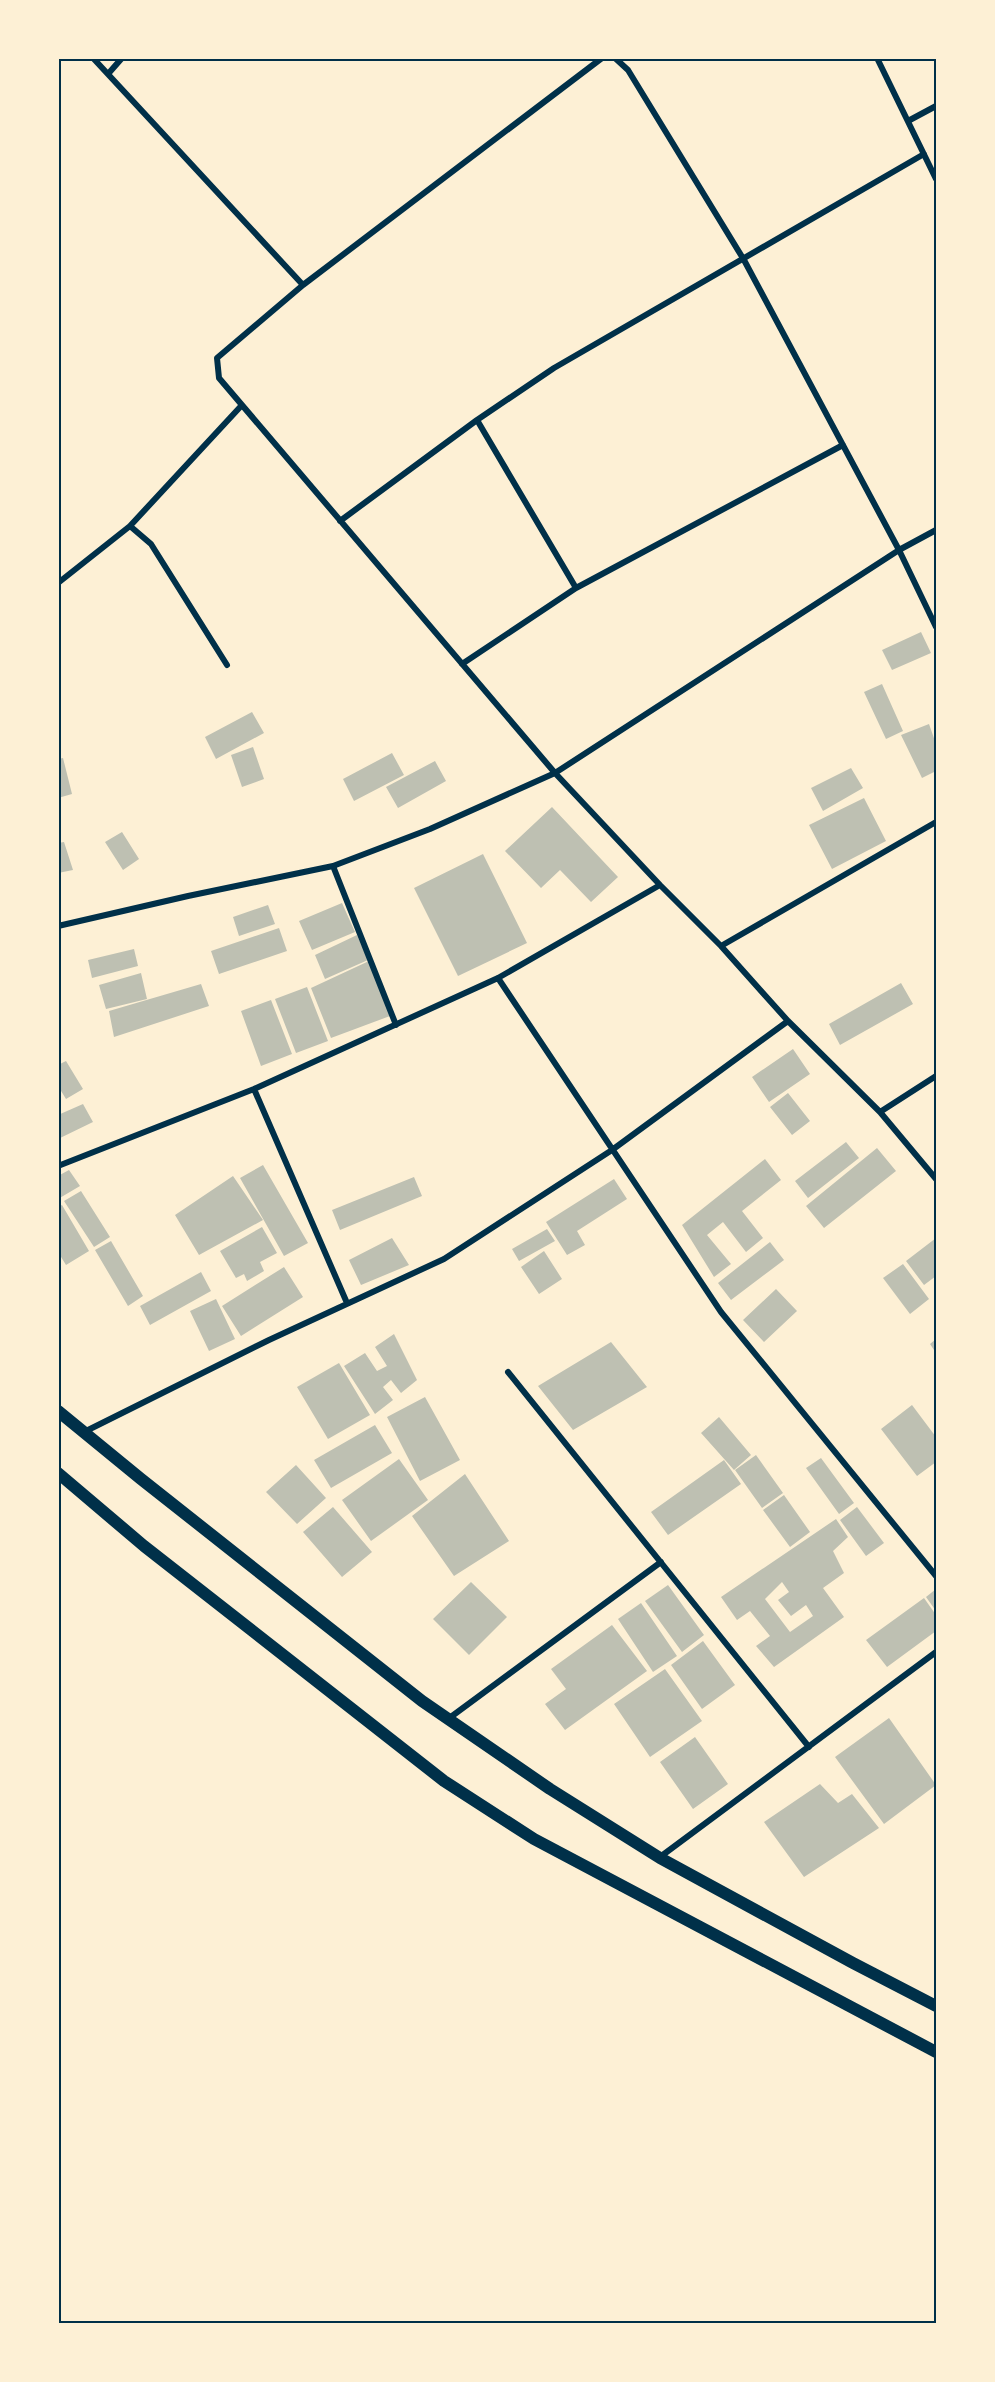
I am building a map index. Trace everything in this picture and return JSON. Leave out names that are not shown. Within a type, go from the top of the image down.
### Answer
[{"type":"main road","points":[[58,1411],[422,1701],[550,1789],[660,1858],[853,1964],[936,2006]]},
{"type":"main road","points":[[58,1473],[144,1546],[444,1781],[534,1839],[936,2052]]},
{"type":"street","points":[[93,58],[303,285]]},
{"type":"street","points":[[108,74],[122,58]]},
{"type":"street","points":[[603,58],[303,285],[217,358],[219,378],[555,773],[721,946],[788,1021],[880,1112],[936,1179]]},
{"type":"street","points":[[615,58],[628,70],[744,260],[899,550],[936,627]]},
{"type":"street","points":[[877,58],[936,179]]},
{"type":"street","points":[[908,121],[936,106]]},
{"type":"street","points":[[340,521],[477,420],[554,368],[924,154]]},
{"type":"street","points":[[58,583],[130,526],[242,405]]},
{"type":"street","points":[[477,420],[576,588]]},
{"type":"street","points":[[462,664],[576,588],[843,445]]},
{"type":"street","points":[[130,526],[151,544],[227,665]]},
{"type":"street","points":[[58,926],[333,866],[430,829],[555,773],[899,550],[936,530]]},
{"type":"street","points":[[721,946],[936,822]]},
{"type":"street","points":[[333,866],[396,1025]]},
{"type":"street","points":[[58,1166],[254,1089],[498,978],[660,885]]},
{"type":"street","points":[[498,978],[721,1312],[936,1575]]},
{"type":"street","points":[[84,1432],[347,1303],[444,1260],[612,1150],[788,1021]]},
{"type":"street","points":[[880,1112],[936,1076]]},
{"type":"street","points":[[254,1089],[347,1303]]},
{"type":"street","points":[[508,1372],[809,1747]]},
{"type":"street","points":[[448,1719],[660,1562]]},
{"type":"street","points":[[660,1858],[936,1652]]},
{"type":"building","points":[[921,632],[931,653],[892,670],[882,650]]},
{"type":"building","points":[[882,684],[903,731],[886,739],[864,692]]},
{"type":"building","points":[[252,712],[264,733],[216,759],[205,737]]},
{"type":"building","points":[[929,724],[936,744],[936,771],[922,778],[901,735]]},
{"type":"building","points":[[253,747],[264,779],[242,787],[231,755]]},
{"type":"building","points":[[392,753],[404,775],[354,801],[343,779]]},
{"type":"building","points":[[63,758],[72,794],[58,798],[58,759]]},
{"type":"building","points":[[435,761],[446,781],[398,808],[386,787]]},
{"type":"building","points":[[851,768],[863,788],[823,811],[811,788]]},
{"type":"building","points":[[864,798],[886,841],[832,869],[809,825]]},
{"type":"building","points":[[552,807],[618,877],[591,902],[560,870],[541,888],[505,851]]},
{"type":"building","points":[[122,832],[139,859],[123,870],[105,842]]},
{"type":"building","points":[[64,842],[73,870],[58,873],[58,843]]},
{"type":"building","points":[[483,854],[527,943],[458,976],[414,888]]},
{"type":"building","points":[[342,903],[355,932],[312,950],[299,921]]},
{"type":"building","points":[[268,905],[275,924],[239,936],[233,917]]},
{"type":"building","points":[[279,928],[287,951],[219,974],[211,951]]},
{"type":"building","points":[[357,935],[368,960],[325,979],[315,955]]},
{"type":"building","points":[[134,949],[138,966],[92,978],[88,960]]},
{"type":"building","points":[[369,961],[390,1016],[331,1038],[311,988]]},
{"type":"building","points":[[141,973],[147,999],[106,1009],[99,985]]},
{"type":"building","points":[[901,983],[913,1004],[840,1045],[829,1024]]},
{"type":"building","points":[[201,984],[209,1006],[114,1037],[109,1011]]},
{"type":"building","points":[[307,987],[328,1041],[296,1053],[275,999]]},
{"type":"building","points":[[271,1000],[292,1054],[261,1066],[241,1011]]},
{"type":"building","points":[[793,1049],[810,1074],[769,1102],[752,1077]]},
{"type":"building","points":[[66,1061],[83,1089],[66,1099],[58,1086],[58,1065]]},
{"type":"building","points":[[788,1093],[810,1121],[792,1135],[770,1107]]},
{"type":"building","points":[[83,1104],[93,1122],[58,1139],[58,1115]]},
{"type":"building","points":[[846,1142],[859,1158],[808,1198],[795,1181]]},
{"type":"building","points":[[877,1148],[896,1171],[824,1228],[806,1206]]},
{"type":"building","points":[[765,1159],[781,1180],[742,1211],[763,1238],[746,1252],[723,1222],[707,1235],[731,1264],[714,1277],[682,1225]]},
{"type":"building","points":[[263,1165],[308,1243],[284,1256],[240,1178]]},
{"type":"building","points":[[69,1170],[80,1186],[58,1199],[58,1176]]},
{"type":"building","points":[[233,1176],[263,1220],[199,1255],[175,1215]]},
{"type":"building","points":[[414,1177],[422,1196],[340,1230],[332,1210]]},
{"type":"building","points":[[614,1179],[627,1199],[577,1231],[585,1245],[567,1255],[546,1222]]},
{"type":"building","points":[[81,1191],[110,1237],[94,1247],[64,1201]]},
{"type":"building","points":[[62,1205],[89,1251],[66,1265],[58,1252],[58,1207]]},
{"type":"building","points":[[262,1227],[277,1253],[260,1262],[264,1271],[247,1281],[244,1274],[236,1278],[220,1251]]},
{"type":"building","points":[[547,1229],[555,1241],[519,1261],[512,1249]]},
{"type":"building","points":[[392,1238],[409,1265],[361,1285],[349,1260]]},
{"type":"building","points":[[936,1238],[936,1276],[924,1285],[906,1261]]},
{"type":"building","points":[[111,1241],[143,1296],[128,1306],[95,1250]]},
{"type":"building","points":[[770,1242],[784,1260],[731,1300],[718,1283]]},
{"type":"building","points":[[544,1251],[562,1279],[539,1294],[521,1267]]},
{"type":"building","points":[[903,1264],[929,1299],[910,1314],[883,1278]]},
{"type":"building","points":[[284,1267],[303,1297],[241,1336],[222,1306]]},
{"type":"building","points":[[201,1272],[211,1291],[150,1325],[140,1306]]},
{"type":"building","points":[[776,1289],[797,1311],[764,1342],[743,1320]]},
{"type":"building","points":[[216,1299],[235,1339],[209,1351],[190,1311]]},
{"type":"building","points":[[394,1334],[417,1380],[401,1393],[391,1380],[383,1387],[393,1400],[375,1414],[344,1366],[365,1353],[377,1371],[387,1366],[375,1347]]},
{"type":"building","points":[[936,1339],[936,1353],[930,1344]]},
{"type":"building","points":[[611,1342],[647,1387],[573,1430],[538,1386]]},
{"type":"building","points":[[339,1363],[370,1415],[328,1439],[297,1387]]},
{"type":"building","points":[[425,1397],[460,1460],[420,1481],[387,1417]]},
{"type":"building","points":[[912,1405],[936,1437],[936,1462],[917,1476],[881,1429]]},
{"type":"building","points":[[719,1417],[751,1455],[734,1470],[701,1433]]},
{"type":"building","points":[[375,1425],[392,1453],[331,1488],[314,1460]]},
{"type":"building","points":[[756,1455],[783,1493],[762,1508],[735,1470]]},
{"type":"building","points":[[821,1458],[854,1503],[839,1514],[806,1468]]},
{"type":"building","points":[[399,1459],[428,1500],[371,1541],[342,1500]]},
{"type":"building","points":[[724,1460],[741,1484],[668,1535],[651,1512]]},
{"type":"building","points":[[296,1465],[326,1498],[297,1524],[266,1492]]},
{"type":"building","points":[[465,1474],[509,1541],[454,1576],[412,1516]]},
{"type":"building","points":[[784,1495],[810,1532],[790,1547],[763,1510]]},
{"type":"building","points":[[333,1507],[372,1552],[342,1577],[303,1532]]},
{"type":"building","points":[[857,1507],[884,1543],[866,1556],[840,1520]]},
{"type":"building","points":[[836,1519],[848,1537],[833,1551],[844,1573],[823,1588],[844,1617],[774,1667],[756,1646],[770,1636],[750,1611],[737,1620],[721,1597]],"holes":[[[782,1582],[789,1592],[778,1600],[791,1616],[806,1605],[813,1616],[790,1632],[765,1599]]]},
{"type":"building","points":[[471,1582],[507,1617],[469,1655],[433,1619]]},
{"type":"building","points":[[668,1585],[704,1635],[682,1652],[645,1601]]},
{"type":"building","points":[[936,1589],[936,1611],[926,1597]]},
{"type":"building","points":[[924,1598],[936,1615],[936,1631],[887,1667],[866,1640]]},
{"type":"building","points":[[641,1603],[677,1656],[653,1672],[618,1619]]},
{"type":"building","points":[[612,1625],[647,1671],[565,1730],[545,1704],[566,1689],[551,1669]]},
{"type":"building","points":[[703,1641],[735,1685],[702,1709],[671,1665]]},
{"type":"building","points":[[665,1669],[702,1721],[650,1757],[614,1704]]},
{"type":"building","points":[[889,1718],[936,1785],[884,1824],[835,1757]]},
{"type":"building","points":[[695,1737],[728,1784],[693,1809],[660,1762]]},
{"type":"building","points":[[820,1784],[838,1803],[852,1794],[879,1828],[804,1877],[764,1822]]}]
